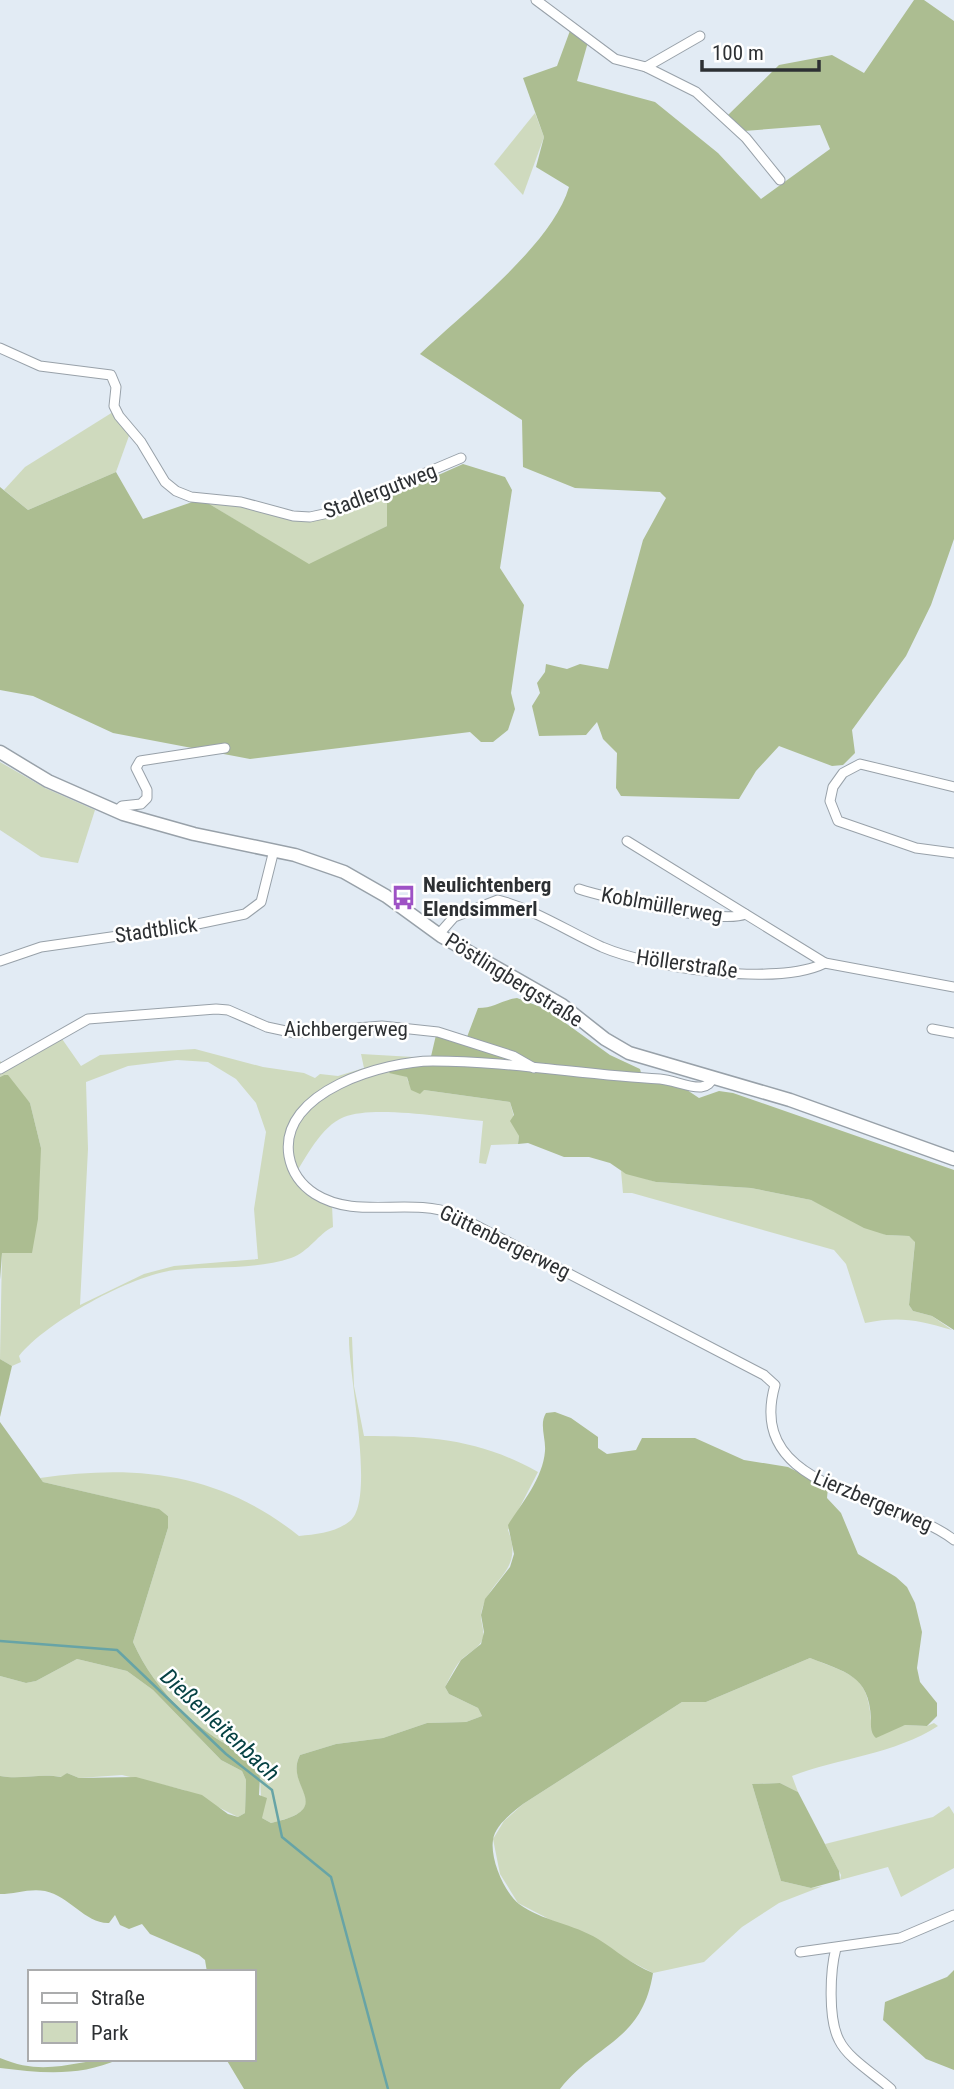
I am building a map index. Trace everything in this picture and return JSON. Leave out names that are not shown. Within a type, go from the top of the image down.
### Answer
[{"type":"main road","name":"Pöstlingbergstraße","points":[[0,752],[48,780],[117,811],[182,831],[274,852],[344,872],[386,896],[439,934],[562,1005],[621,1049],[817,1109],[953,1157]]},
{"type":"street","points":[[536,0],[615,59],[646,67],[696,92],[746,138],[780,180]]},
{"type":"street","points":[[646,67],[699,36]]},
{"type":"street","name":"Stadlergutweg","points":[[0,348],[40,366],[111,376],[116,387],[114,406],[119,416],[141,442],[165,481],[176,491],[191,497],[241,502],[293,516],[310,517],[333,512],[461,458]]},
{"type":"street","points":[[117,811],[122,806],[141,804],[147,798],[147,790],[136,768],[140,761],[225,748]]},
{"type":"street","points":[[954,787],[860,764],[848,769],[838,779],[830,802],[834,816],[846,826],[925,850],[954,853]]},
{"type":"street","name":"Koblmüllerweg","points":[[627,841],[825,963]]},
{"type":"street","name":"Stadtblick","points":[[0,961],[41,947],[188,926],[245,914],[261,902],[274,852]]},
{"type":"street","name":"Koblmüllerweg","points":[[579,889],[614,900],[684,911],[734,917],[745,914]]},
{"type":"street","name":"Höllerstraße","points":[[439,934],[454,917],[498,900],[542,916],[606,948],[673,965],[716,971],[781,973],[807,970],[825,963],[954,987]]},
{"type":"street","name":"Aichbergerweg","points":[[0,1069],[88,1019],[216,1009],[228,1010],[267,1027],[295,1033],[382,1026],[438,1032],[513,1056],[534,1069]]},
{"type":"street","points":[[932,1029],[954,1033]]},
{"type":"street","name":"Güttenbergerweg","points":[[713,1078],[708,1085],[699,1087],[668,1080],[427,1061],[388,1067],[344,1080],[315,1100],[296,1124],[288,1150],[294,1173],[310,1191],[338,1204],[413,1205],[454,1214],[764,1376],[775,1385]]},
{"type":"street","name":"Lierzbergerweg","points":[[775,1385],[771,1413],[772,1432],[783,1454],[794,1465],[814,1477],[932,1526],[954,1540]]},
{"type":"street","points":[[800,1952],[900,1938],[954,1915]]},
{"type":"street","points":[[836,1948],[831,1979],[835,2031],[840,2043],[891,2089]]},
{"type":"green space","points":[[914,0],[924,0],[954,21],[954,539],[931,605],[906,656],[852,730],[855,753],[843,765],[832,766],[779,746],[756,771],[739,799],[621,796],[616,788],[617,753],[603,739],[597,722],[586,735],[539,736],[532,706],[540,693],[537,683],[545,672],[546,664],[567,669],[580,664],[608,669],[643,540],[666,498],[660,492],[575,488],[523,467],[522,420],[420,354],[505,276],[545,232],[560,209],[569,187],[536,167],[544,137],[523,78],[557,66],[571,28],[588,42],[577,81],[655,102],[718,153],[761,199],[830,149],[820,125],[744,131],[727,116],[779,65],[832,55],[864,73]]},
{"type":"green space","points":[[535,113],[544,137],[523,195],[494,164]]},
{"type":"green space","points":[[113,412],[130,433],[116,472],[28,510],[4,490],[25,467]]},
{"type":"green space","points":[[463,464],[505,477],[512,490],[500,568],[524,605],[511,693],[515,709],[508,730],[493,742],[481,742],[470,732],[250,759],[113,733],[33,696],[0,690],[0,487],[28,510],[116,472],[143,519],[201,499],[309,564],[387,526],[387,498]]},
{"type":"green space","points":[[417,485],[387,498],[387,526],[309,565],[201,499],[243,504],[313,520],[382,493]]},
{"type":"green space","points":[[0,762],[45,788],[95,810],[78,863],[41,857],[0,830]]},
{"type":"green space","points":[[517,998],[546,1009],[610,1055],[640,1069],[642,1076],[681,1086],[699,1098],[719,1091],[733,1093],[954,1170],[954,1330],[932,1316],[913,1311],[909,1305],[915,1242],[909,1236],[886,1235],[864,1228],[811,1200],[751,1188],[656,1182],[626,1174],[610,1163],[589,1157],[564,1157],[528,1143],[518,1144],[519,1136],[510,1121],[514,1115],[510,1102],[424,1090],[420,1094],[411,1090],[407,1077],[389,1073],[392,1069],[429,1065],[436,1035],[467,1037],[478,1008]]},
{"type":"green space","points":[[60,1036],[81,1066],[100,1055],[195,1049],[263,1067],[304,1073],[315,1078],[320,1074],[338,1076],[364,1068],[361,1054],[431,1058],[392,1069],[424,1090],[510,1102],[519,1136],[518,1144],[491,1145],[486,1164],[479,1163],[483,1121],[392,1112],[344,1117],[321,1135],[293,1178],[311,1194],[332,1205],[333,1227],[303,1251],[277,1262],[175,1270],[113,1290],[49,1329],[19,1356],[21,1362],[12,1366],[0,1359],[2,1253],[41,1148],[30,1103],[4,1075],[0,1077],[0,1061],[8,1068]],"holes":[[[177,1060],[208,1062],[236,1079],[256,1103],[266,1132],[254,1209],[258,1259],[174,1266],[144,1274],[80,1305],[88,1149],[86,1082],[128,1066]]]},
{"type":"green space","points":[[8,1075],[30,1103],[41,1148],[38,1219],[32,1253],[2,1253],[0,1280],[0,1077]]},
{"type":"green space","points":[[621,1171],[656,1182],[751,1188],[811,1200],[886,1235],[909,1236],[915,1241],[909,1305],[913,1311],[932,1316],[952,1330],[909,1320],[865,1323],[846,1264],[834,1250],[632,1193],[623,1193]]},
{"type":"green space","points":[[349,1337],[352,1337],[354,1386],[364,1436],[411,1437],[475,1446],[538,1472],[508,1530],[512,1556],[509,1566],[485,1602],[481,1614],[482,1641],[459,1662],[445,1687],[449,1694],[478,1708],[482,1716],[466,1722],[427,1723],[383,1738],[336,1744],[300,1755],[298,1777],[306,1803],[302,1810],[291,1817],[271,1823],[262,1818],[260,1777],[251,1757],[197,1725],[167,1695],[142,1660],[133,1642],[168,1528],[168,1516],[158,1509],[43,1482],[40,1478],[111,1472],[177,1478],[239,1498],[299,1536],[338,1528],[350,1521],[357,1509],[361,1489],[359,1435],[350,1355]]},
{"type":"green space","points":[[0,1359],[12,1366],[0,1417]]},
{"type":"green space","points":[[555,1412],[571,1418],[598,1437],[598,1448],[607,1454],[636,1450],[642,1438],[695,1438],[744,1460],[788,1467],[828,1487],[827,1498],[841,1513],[858,1554],[896,1577],[907,1587],[915,1603],[922,1632],[917,1668],[920,1682],[937,1703],[937,1716],[927,1726],[905,1725],[876,1738],[871,1729],[866,1692],[860,1684],[844,1672],[810,1658],[706,1702],[682,1702],[523,1804],[505,1820],[494,1835],[493,1848],[499,1875],[513,1899],[538,1915],[589,1934],[653,1973],[639,2014],[628,2028],[574,2073],[560,2089],[244,2089],[227,2061],[256,2061],[256,1970],[207,1970],[205,1960],[199,1955],[150,1934],[142,1924],[129,1929],[120,1925],[115,1915],[109,1923],[101,1922],[85,1915],[62,1898],[45,1891],[0,1894],[0,1776],[61,1777],[67,1773],[79,1778],[136,1777],[202,1795],[228,1814],[238,1817],[245,1813],[246,1780],[242,1771],[221,1760],[153,1690],[127,1671],[77,1659],[36,1681],[26,1683],[0,1676],[0,1422],[43,1482],[159,1509],[168,1516],[168,1528],[133,1642],[142,1660],[167,1695],[197,1725],[251,1757],[260,1777],[259,1795],[267,1798],[262,1818],[271,1823],[302,1811],[306,1803],[298,1777],[300,1755],[336,1744],[383,1738],[427,1723],[466,1722],[482,1716],[478,1708],[449,1694],[445,1687],[461,1660],[481,1644],[484,1632],[481,1615],[485,1599],[510,1567],[514,1554],[508,1525],[540,1471],[545,1451],[543,1426],[546,1413]]},
{"type":"green space","points":[[810,1658],[850,1675],[864,1689],[872,1732],[905,1725],[927,1726],[934,1723],[938,1726],[904,1743],[792,1776],[798,1792],[780,1783],[752,1784],[781,1881],[811,1888],[823,1886],[779,1903],[742,1927],[704,1962],[653,1973],[518,1903],[500,1874],[493,1839],[504,1821],[523,1804],[682,1702],[706,1702]]},
{"type":"green space","points":[[77,1659],[127,1671],[153,1690],[221,1760],[242,1771],[246,1780],[245,1813],[238,1817],[184,1790],[122,1775],[79,1778],[67,1773],[62,1777],[0,1776],[0,1676],[26,1683],[36,1681]]},
{"type":"green space","points":[[780,1783],[798,1792],[839,1871],[840,1880],[811,1888],[781,1881],[752,1784]]},
{"type":"green space","points":[[949,1806],[954,1814],[954,1868],[901,1897],[888,1867],[840,1880],[841,1875],[825,1844],[933,1817]]},
{"type":"green space","points":[[954,1970],[954,2070],[926,2059],[883,2020],[885,2002],[947,1977]]},
{"type":"green space","points":[[0,2058],[32,2067],[114,2061],[90,2069],[60,2072],[0,2068]]},
{"type":"waterway","name":"Dießenleitenbach","points":[[0,1641],[117,1650],[226,1754],[272,1790],[282,1837],[331,1877],[388,2089]]},
{"type":"place","name":"Neulichtenberg Elendsimmerl","points":[[403,897]]}]
